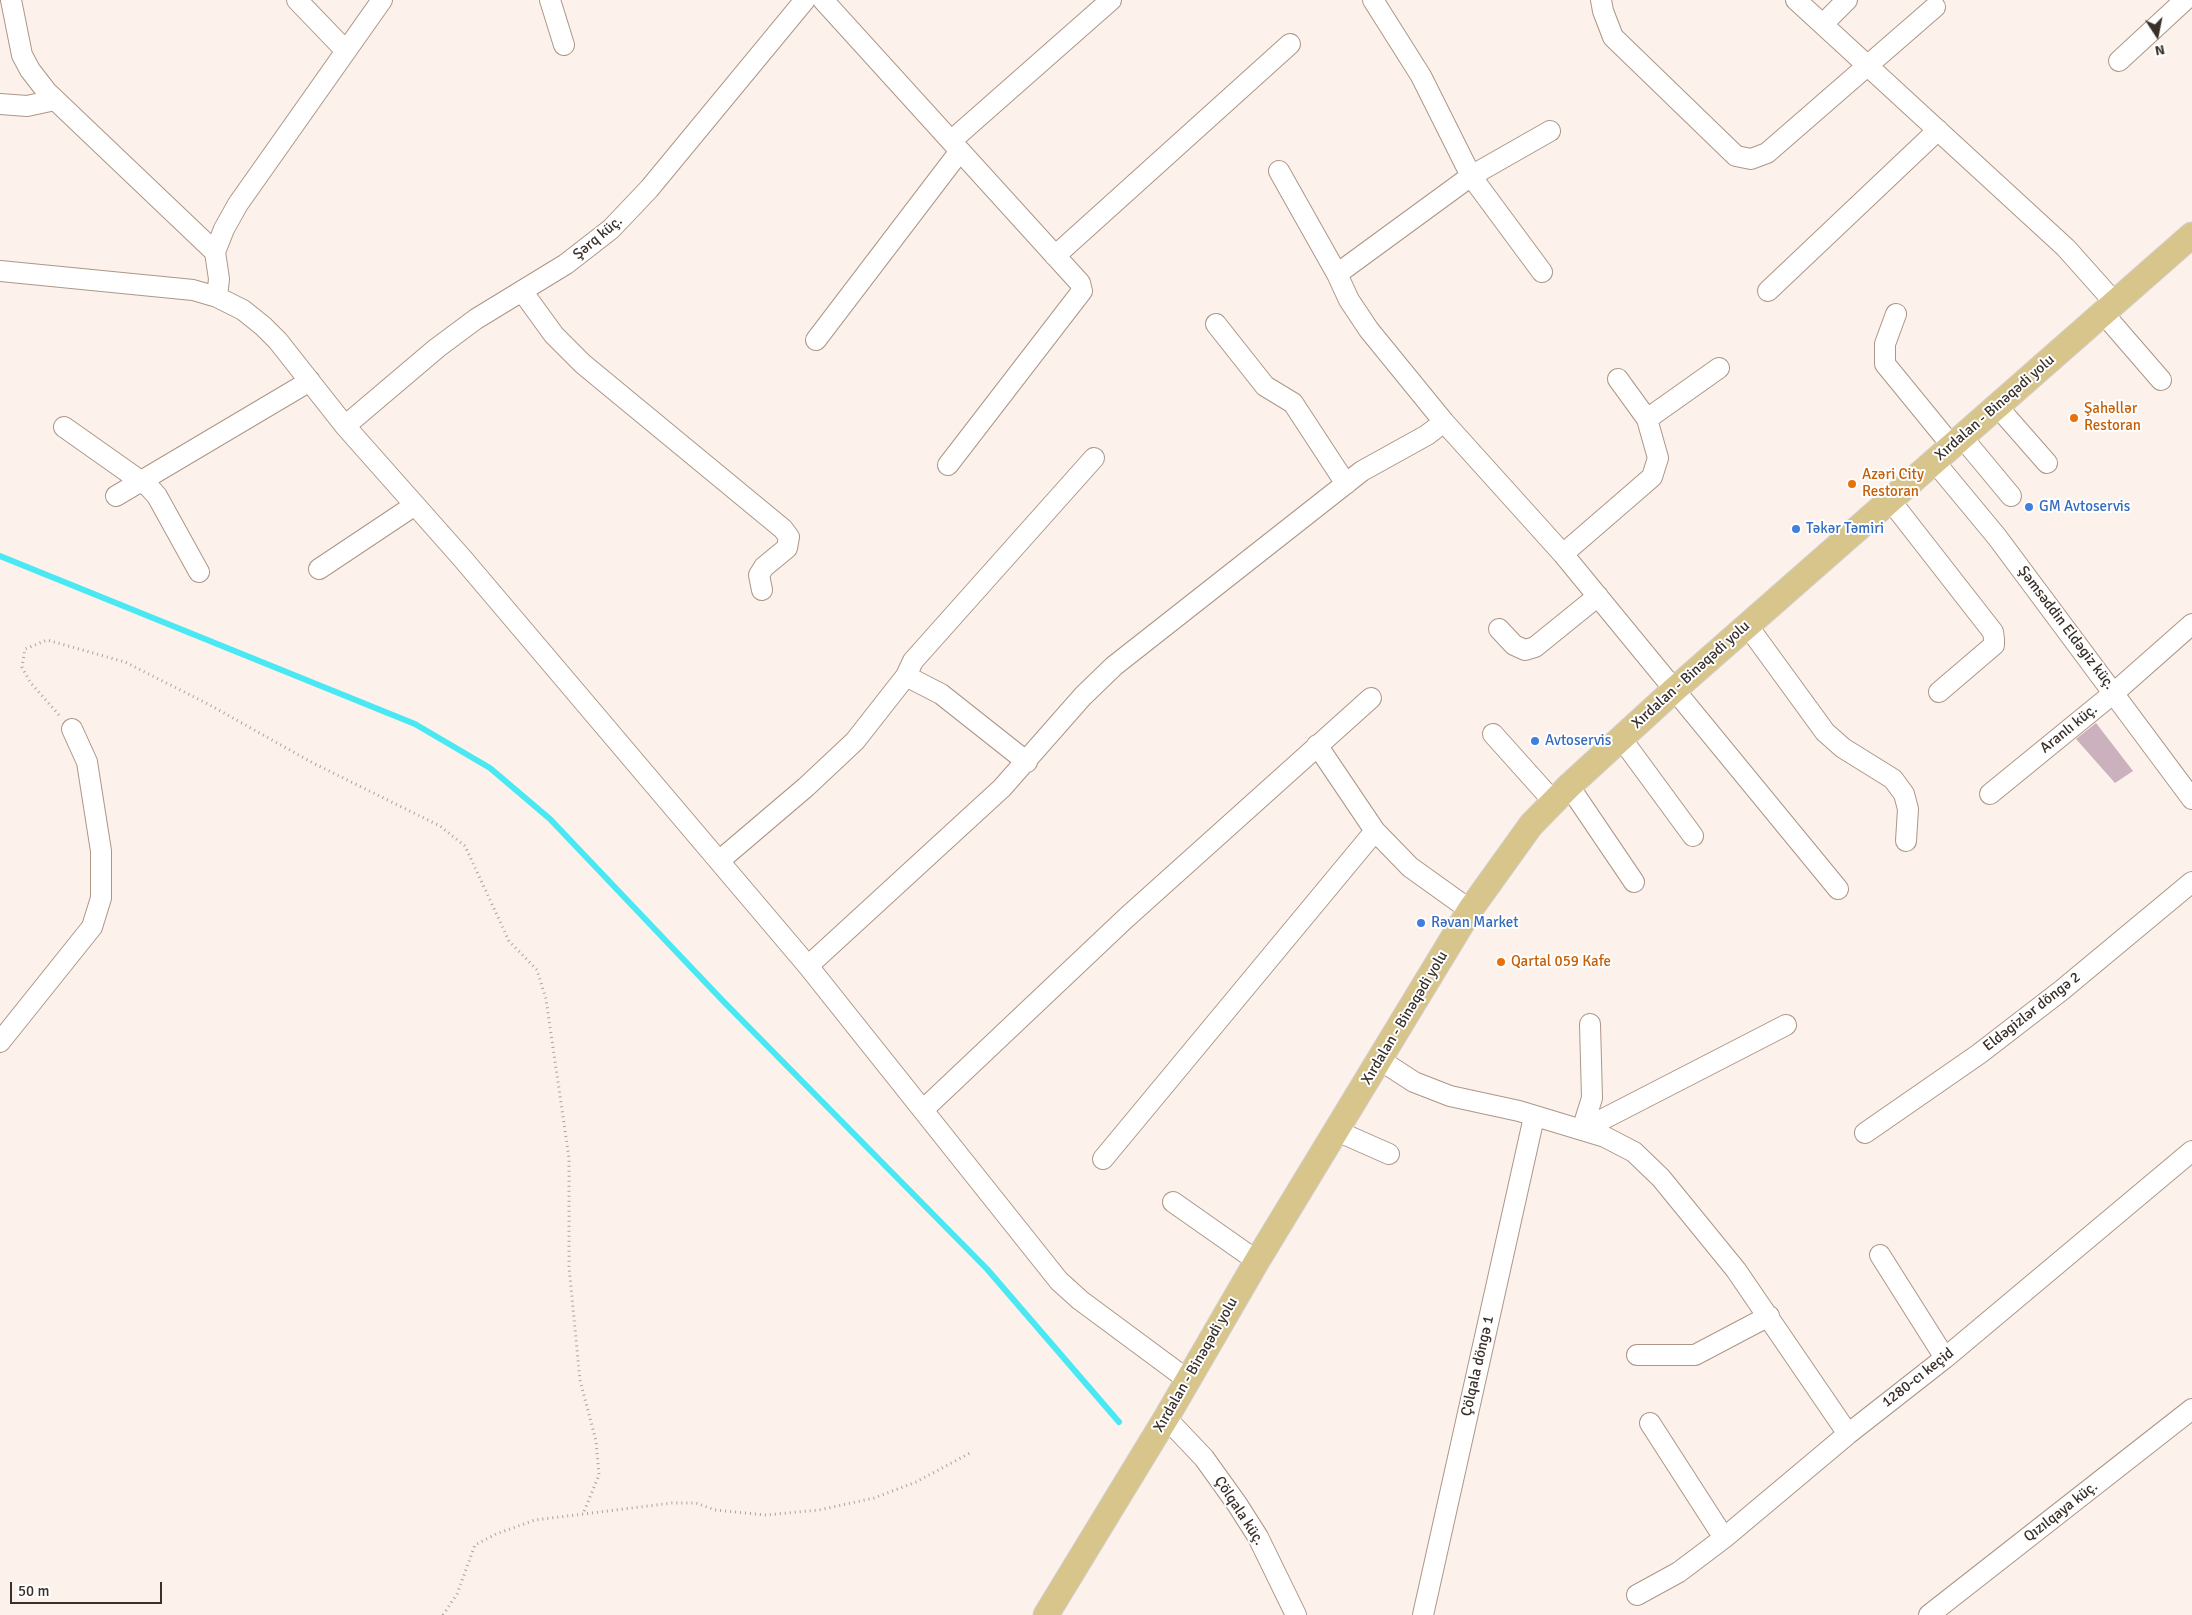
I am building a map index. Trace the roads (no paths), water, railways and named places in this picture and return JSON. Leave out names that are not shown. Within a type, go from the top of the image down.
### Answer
[{"type":"main road","name":"Xırdalan - Binəqədi yolu","points":[[1046,1615],[1166,1418],[1257,1261],[1470,910],[1511,851],[1561,793],[1674,690],[2192,235]]},
{"type":"street","points":[[11,0],[22,55],[30,70],[55,100],[215,252]]},
{"type":"street","points":[[297,0],[346,51]]},
{"type":"street","points":[[217,297],[219,279],[215,252],[224,229],[238,204],[382,0]]},
{"type":"street","points":[[550,0],[564,45]]},
{"type":"street","name":"Şərq küç.","points":[[345,426],[437,348],[476,319],[588,249],[629,211],[806,0]]},
{"type":"street","points":[[823,0],[1080,283],[1082,291],[1078,299],[948,465]]},
{"type":"street","points":[[816,340],[955,146],[1111,0]]},
{"type":"street","points":[[1373,0],[1421,76],[1471,176],[1542,272]]},
{"type":"street","points":[[1601,0],[1613,37],[1736,156],[1751,159],[1767,153],[1935,7]]},
{"type":"street","points":[[1796,0],[2066,248],[2161,380]]},
{"type":"street","points":[[1822,24],[1847,0]]},
{"type":"street","points":[[2119,61],[2185,0]]},
{"type":"street","points":[[1055,256],[1290,44]]},
{"type":"street","points":[[0,104],[27,106],[55,100]]},
{"type":"street","points":[[1768,291],[1938,130]]},
{"type":"street","points":[[1337,274],[1471,176],[1550,131]]},
{"type":"street","points":[[1279,170],[1337,274],[1349,300],[1369,330],[1444,422],[1564,554],[1838,889]]},
{"type":"street","points":[[0,271],[142,283],[194,290],[217,297],[243,310],[263,326],[345,426],[415,505],[808,966],[1059,1280],[1080,1300],[1188,1380]]},
{"type":"street","points":[[522,291],[554,335],[583,364],[783,529],[789,537],[787,548],[764,567],[759,575],[762,590]]},
{"type":"street","points":[[1896,314],[1885,344],[1885,364],[1949,448],[2011,496]]},
{"type":"street","points":[[1216,324],[1266,386],[1293,404],[1346,484]]},
{"type":"street","points":[[1647,419],[1719,368]]},
{"type":"street","points":[[1564,554],[1652,477],[1658,458],[1647,419],[1618,379]]},
{"type":"street","points":[[116,496],[310,381]]},
{"type":"street","points":[[1998,406],[2047,463]]},
{"type":"street","points":[[808,966],[1002,788],[1027,762],[1083,696],[1114,666],[1346,484],[1376,462],[1427,435],[1444,422]]},
{"type":"street","points":[[64,427],[158,496],[199,572]]},
{"type":"street","name":"Şəmsəddin Eldəgiz küç.","points":[[1949,448],[1986,523],[2115,692],[2192,798]]},
{"type":"street","points":[[719,861],[806,787],[855,741],[906,676],[913,661],[1094,458]]},
{"type":"street","points":[[1890,500],[1993,632],[1994,645],[1939,692]]},
{"type":"street","points":[[319,569],[415,505]]},
{"type":"street","points":[[1499,628],[1514,645],[1525,650],[1535,647],[1598,596]]},
{"type":"street","name":"Aranlı küç.","points":[[1990,794],[2115,692],[2192,624]]},
{"type":"street","points":[[1747,625],[1825,732],[1843,748],[1893,779],[1904,794],[1908,809],[1906,841]]},
{"type":"street","points":[[906,676],[941,694],[1027,762]]},
{"type":"street","points":[[924,1109],[1126,918],[1371,698]]},
{"type":"street","points":[[0,1042],[92,927],[102,898],[101,851],[87,762],[72,729]]},
{"type":"street","points":[[1493,734],[1561,793],[1634,882]]},
{"type":"street","points":[[1621,738],[1693,836]]},
{"type":"street","points":[[1317,745],[1375,831],[1410,867],[1470,910]]},
{"type":"street","points":[[1103,1159],[1375,831]]},
{"type":"street","name":"Eldəgizlər döngə 2","points":[[1865,1133],[1980,1054],[2062,990],[2192,882]]},
{"type":"street","points":[[1582,1130],[1592,1098],[1590,1024]]},
{"type":"street","points":[[1582,1130],[1786,1025]]},
{"type":"street","points":[[1380,1060],[1414,1082],[1450,1096],[1582,1130],[1605,1137],[1634,1152],[1661,1178],[1736,1270],[1848,1434]]},
{"type":"street","name":"Çölqala döngə 1","points":[[1423,1615],[1534,1117]]},
{"type":"street","points":[[1337,1131],[1389,1154]]},
{"type":"street","name":"1280-cı keçid","points":[[1637,1595],[1678,1572],[1724,1538],[1848,1434],[1945,1358],[2192,1151]]},
{"type":"street","points":[[1173,1202],[1257,1261]]},
{"type":"street","points":[[1880,1256],[1945,1358]]},
{"type":"street","points":[[1636,1354],[1695,1355],[1768,1316]]},
{"type":"street","name":"Qızılqaya küç.","points":[[1929,1615],[2192,1409]]},
{"type":"street","name":"Çölqala küç.","points":[[1166,1418],[1204,1458],[1242,1512],[1262,1545],[1296,1615]]},
{"type":"street","points":[[1650,1423],[1724,1538]]},
{"type":"waterway","points":[[0,556],[415,724],[490,768],[550,819],[724,1002],[987,1269],[1119,1422]]},
{"type":"place","name":"Şahəllər Restoran","points":[[2074,418]]},
{"type":"place","name":"Azəri City Restoran","points":[[1852,484]]},
{"type":"place","name":"GM Avtoservis","points":[[2029,507]]},
{"type":"place","name":"Təkər Təmiri","points":[[1796,529]]},
{"type":"place","name":"Avtoservis","points":[[1535,741]]},
{"type":"place","name":"Rəvan Market","points":[[1421,923]]},
{"type":"place","name":"Qartal 059 Kafe","points":[[1501,962]]}]
